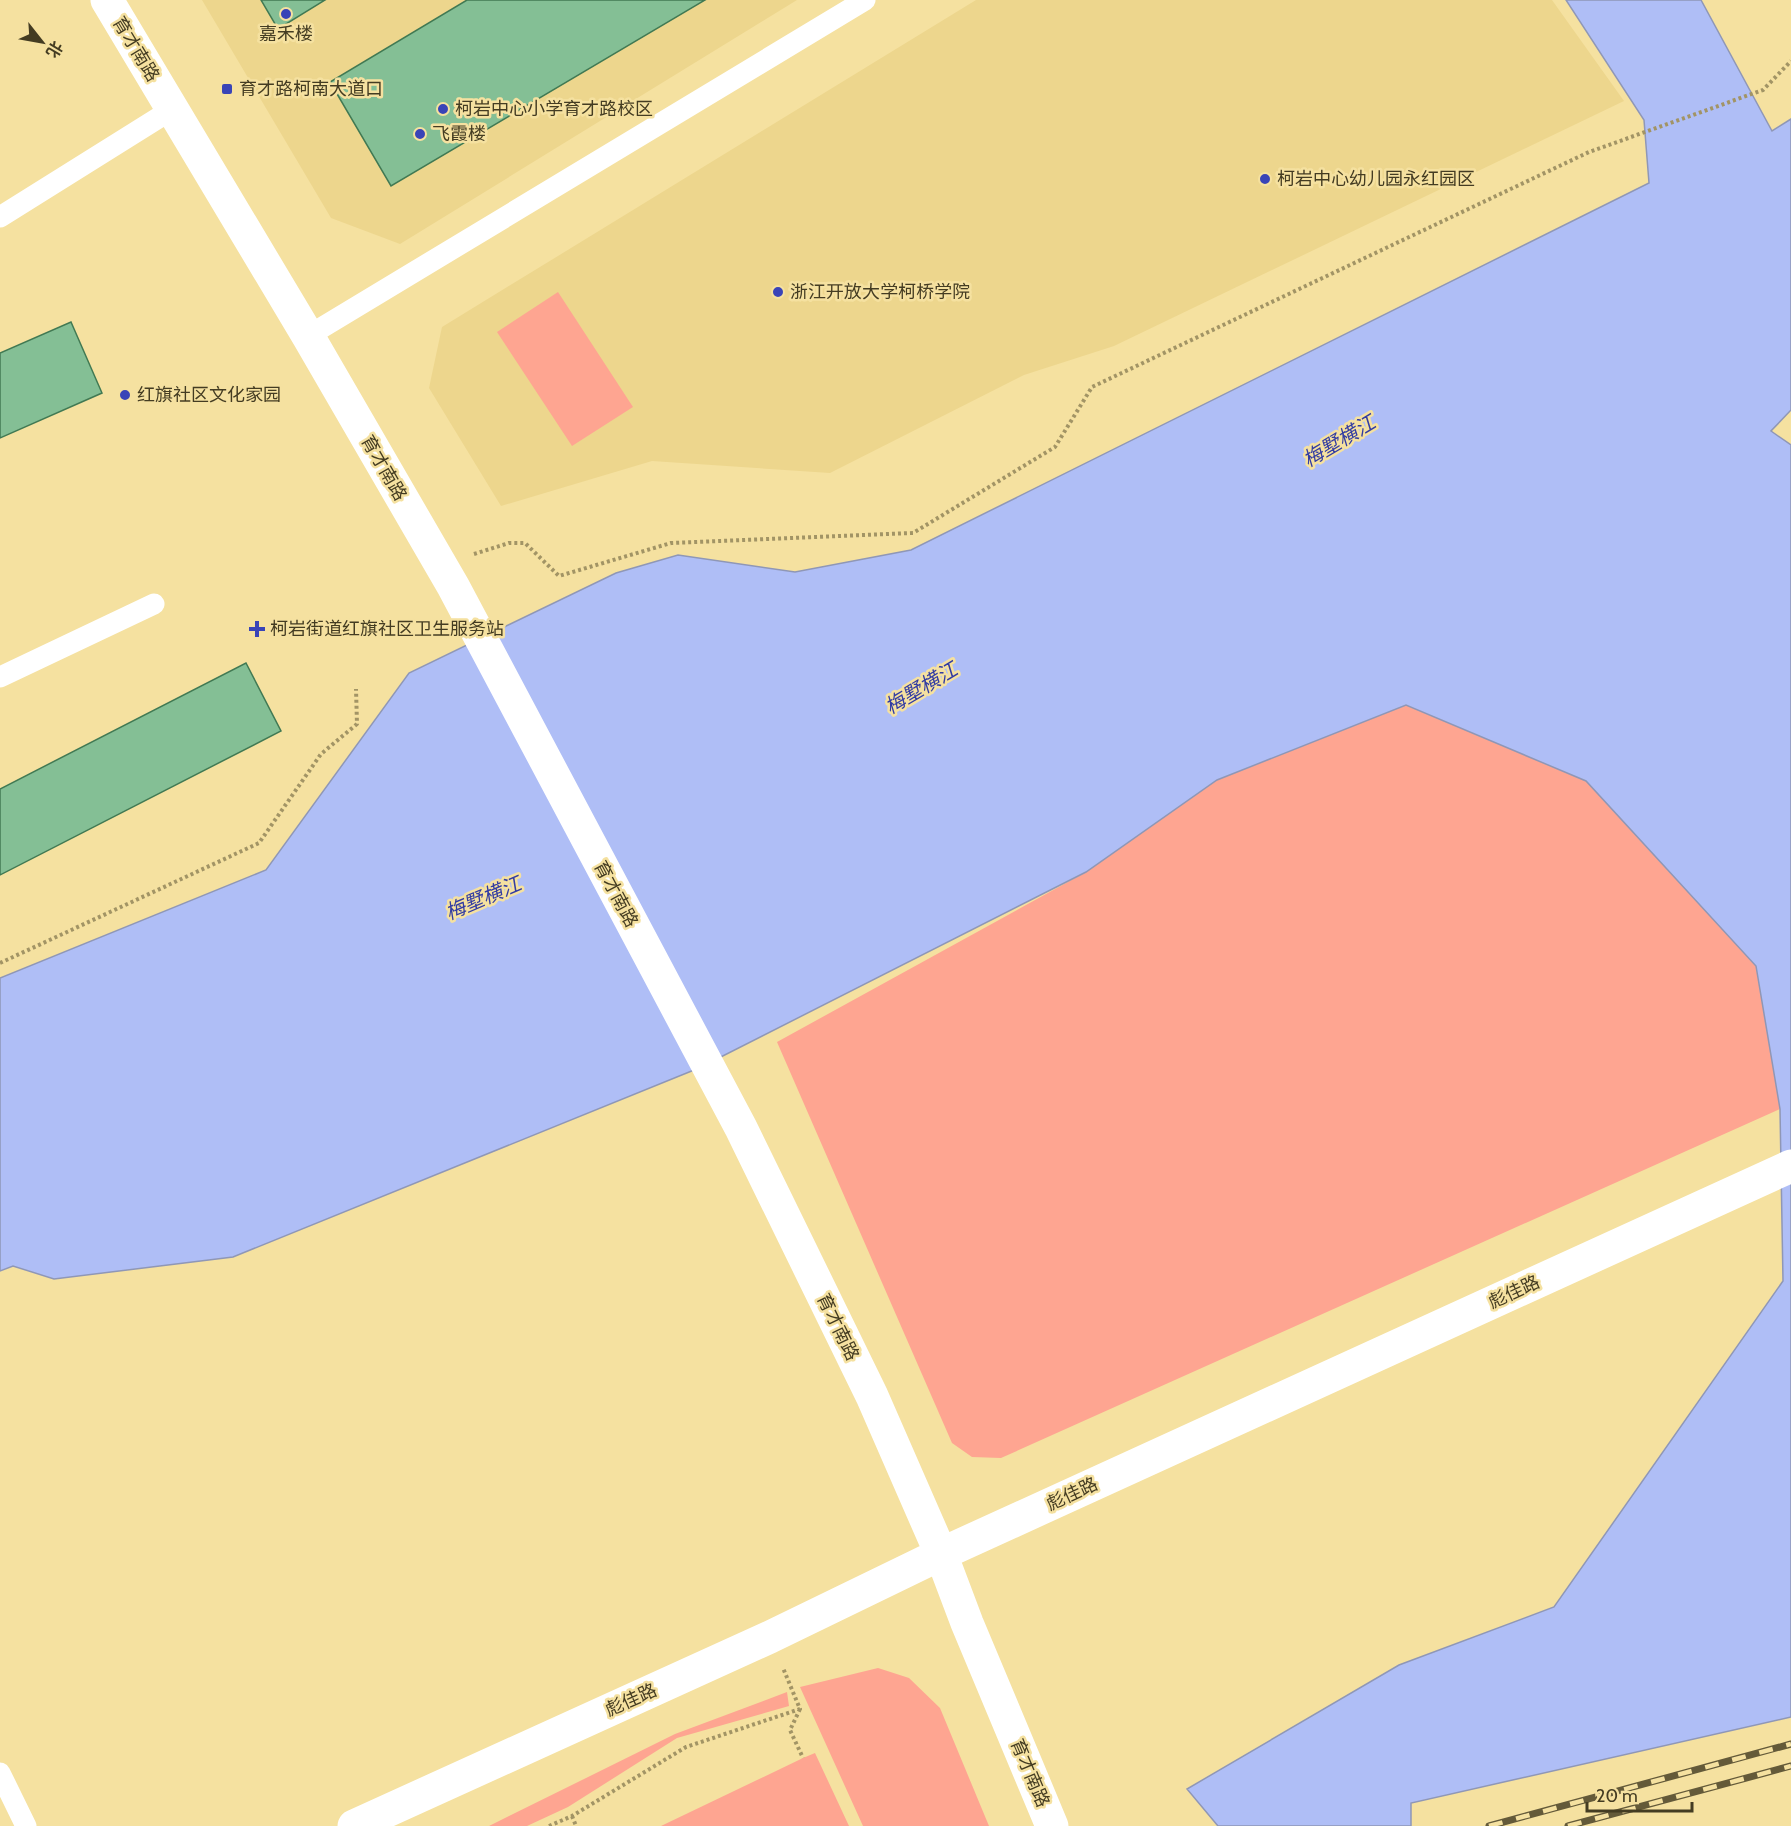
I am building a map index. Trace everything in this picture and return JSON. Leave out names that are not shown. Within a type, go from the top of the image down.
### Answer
[{"type":"street","name":"育才南路","points":[[107,0],[308,336],[446,575],[741,1128],[872,1396],[941,1554],[967,1623],[1052,1826]]},
{"type":"street","name":"彪佳路","points":[[354,1826],[770,1637],[941,1554],[1791,1166]]},
{"type":"lane","points":[[308,336],[865,0]]},
{"type":"lane","points":[[0,218],[171,110]]},
{"type":"lane","points":[[0,677],[154,604]]},
{"type":"lane","points":[[0,1773],[26,1826]]},
{"type":"path","points":[[446,575],[509,543],[525,543],[560,576],[670,543],[913,533],[1055,447],[1092,387],[1589,152],[1763,90],[1791,61]]},
{"type":"path","points":[[0,963],[259,843],[321,754],[357,724],[356,689]]},
{"type":"path","points":[[770,1637],[800,1709],[790,1730],[803,1758]]},
{"type":"path","points":[[549,1826],[572,1816],[686,1747],[800,1709]]},
{"type":"path","points":[[572,1816],[576,1826]]},
{"type":"shaded area","name":"柯岩中心小学育才路校区","points":[[202,0],[797,0],[400,244],[331,218]]},
{"type":"shaded area","points":[[976,0],[1552,0],[1624,101],[1114,346],[1024,375],[830,473],[652,461],[501,506],[429,388],[442,327]]},
{"type":"shaded area","points":[[558,292],[633,407],[572,446],[497,332]]},
{"type":"shaded area","points":[[1406,704],[1586,781],[1756,966],[1780,1109],[1001,1458],[972,1457],[952,1443],[777,1042],[1086,872],[1217,780]]},
{"type":"shaded area","points":[[878,1668],[909,1678],[940,1708],[989,1826],[863,1826],[800,1687]]},
{"type":"shaded area","points":[[787,1692],[789,1706],[677,1738],[568,1807],[527,1826],[489,1826],[675,1734]]},
{"type":"shaded area","points":[[815,1753],[849,1826],[661,1826],[803,1758]]},
{"type":"water","name":"梅墅横江","points":[[1566,0],[1701,0],[1772,131],[1791,119],[1791,410],[1771,431],[1791,445],[1791,1717],[1411,1803],[1411,1826],[1218,1826],[1187,1789],[1399,1665],[1554,1607],[1783,1281],[1780,1109],[1756,966],[1586,781],[1406,705],[1217,780],[1086,872],[699,1068],[233,1257],[54,1279],[13,1266],[0,1271],[0,978],[266,870],[409,673],[616,573],[678,555],[795,572],[911,550],[1649,183],[1644,120]]},
{"type":"building","name":"嘉禾楼","points":[[261,0],[325,0],[278,29]]},
{"type":"building","name":"飞霞楼","points":[[467,0],[705,0],[391,186],[330,82]]},
{"type":"building","points":[[71,322],[102,393],[0,438],[0,353]]},
{"type":"building","points":[[246,663],[281,731],[0,875],[0,789]]},
{"type":"railway","points":[[1489,1826],[1791,1744]]},
{"type":"railway","points":[[1568,1826],[1791,1766]]},
{"type":"place","name":"嘉禾楼","points":[[286,14]]},
{"type":"place","name":"育才路柯南大道口","points":[[227,89]]},
{"type":"place","name":"柯岩中心小学育才路校区","points":[[443,109]]},
{"type":"place","name":"飞霞楼","points":[[420,134]]},
{"type":"place","name":"柯岩中心幼儿园永红园区","points":[[1265,179]]},
{"type":"place","name":"浙江开放大学柯桥学院","points":[[778,292]]},
{"type":"place","name":"红旗社区文化家园","points":[[125,395]]},
{"type":"place","name":"柯岩街道红旗社区卫生服务站","points":[[257,629]]}]
